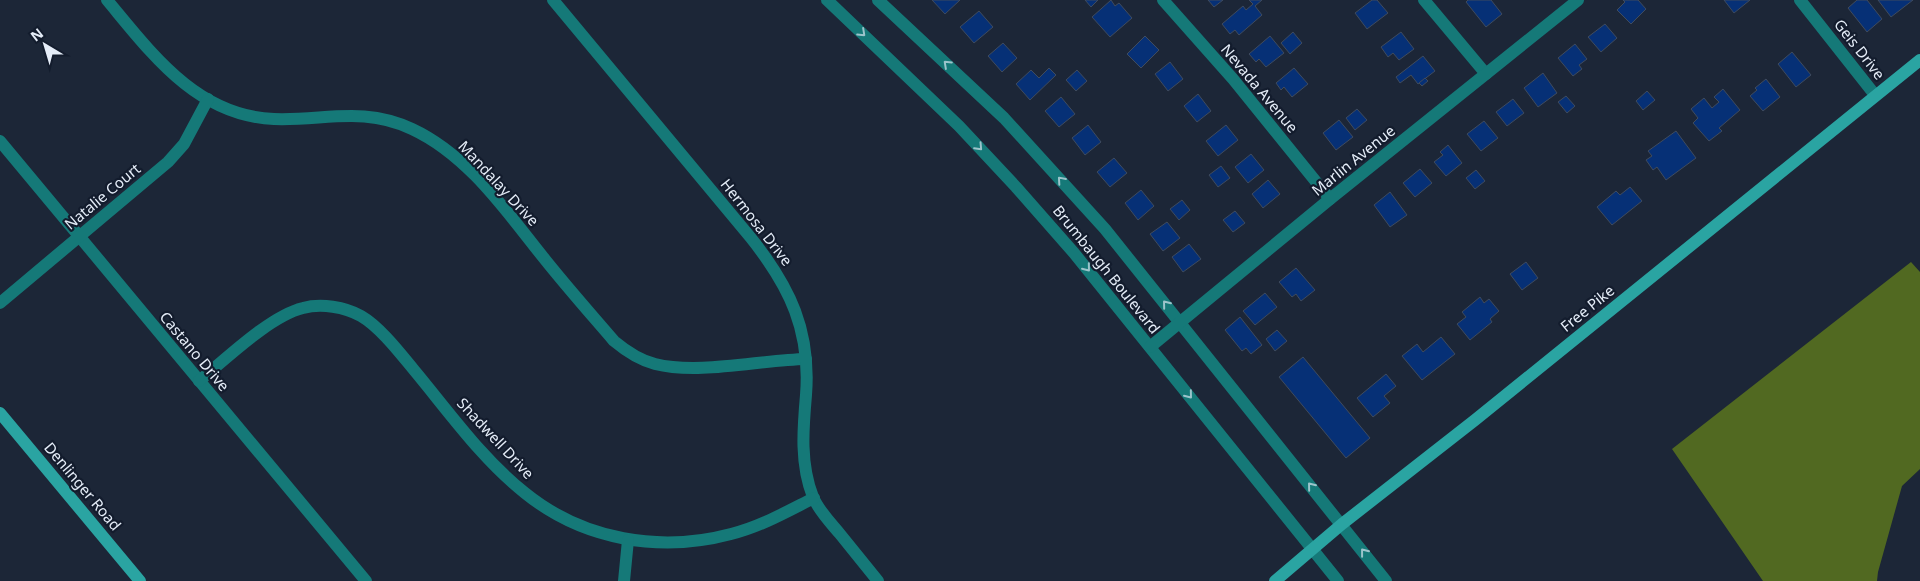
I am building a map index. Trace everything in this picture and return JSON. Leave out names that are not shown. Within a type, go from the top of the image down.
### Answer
[{"type":"main road","name":"Free Pike","points":[[1275,581],[1342,524],[1475,420],[1920,60]]},
{"type":"main road","name":"Denlinger Road","points":[[0,413],[140,581]]},
{"type":"street","name":"Mandalay Drive","points":[[107,0],[157,60],[175,77],[208,99],[232,110],[251,116],[274,119],[351,115],[371,116],[396,122],[434,141],[454,156],[491,195],[614,341],[638,358],[654,364],[678,367],[806,359]]},
{"type":"street","name":"Hermosa Drive","points":[[553,0],[772,264],[789,293],[798,313],[806,359],[806,393],[802,439],[807,478],[822,513],[878,581]]},
{"type":"street","name":"Brumbaugh Boulevard","points":[[827,0],[959,126],[1016,187],[1074,253],[1338,581]]},
{"type":"street","name":"Brumbaugh Boulevard","points":[[878,0],[1004,118],[1105,229],[1386,581]]},
{"type":"street","name":"Nevada Avenue","points":[[1163,0],[1234,79],[1330,199]]},
{"type":"street","points":[[1424,0],[1486,74]]},
{"type":"street","name":"Marlin Avenue","points":[[1150,347],[1330,199],[1578,0]]},
{"type":"street","name":"Geis Drive","points":[[1800,0],[1875,95]]},
{"type":"street","name":"Natalie Court","points":[[0,303],[168,162],[184,144],[208,99]]},
{"type":"street","name":"Castano Drive","points":[[0,141],[366,581]]},
{"type":"street","name":"Shadwell Drive","points":[[199,381],[273,321],[287,313],[314,306],[347,310],[362,317],[399,352],[476,445],[503,474],[526,494],[559,516],[580,526],[628,540],[678,543],[705,540],[731,534],[778,516],[814,498]]},
{"type":"street","points":[[624,581],[628,540]]},
{"type":"green space","points":[[1911,262],[1920,272],[1920,469],[1902,486],[1877,581],[1763,581],[1672,449]]},
{"type":"building","points":[[932,0],[960,0],[945,14]]},
{"type":"building","points":[[1085,0],[1098,0],[1091,7]]},
{"type":"building","points":[[1111,0],[1115,6],[1119,3],[1132,18],[1110,37],[1092,17]]},
{"type":"building","points":[[1208,0],[1223,0],[1214,7]]},
{"type":"building","points":[[1249,0],[1262,0],[1255,6],[1262,15],[1239,35],[1235,30],[1230,34],[1222,24],[1243,6],[1246,10],[1253,4]]},
{"type":"building","points":[[1372,0],[1377,0],[1388,13],[1367,29],[1355,13]]},
{"type":"building","points":[[1468,0],[1491,0],[1502,14],[1486,27],[1466,2]]},
{"type":"building","points":[[1623,0],[1638,0],[1646,9],[1631,24],[1617,10],[1625,2]]},
{"type":"building","points":[[1724,0],[1750,0],[1734,13]]},
{"type":"building","points":[[1857,0],[1867,0],[1882,19],[1867,32],[1848,8]]},
{"type":"building","points":[[1878,0],[1913,0],[1891,17]]},
{"type":"building","points":[[979,11],[993,27],[974,43],[960,27]]},
{"type":"building","points":[[1605,24],[1617,38],[1601,52],[1588,37]]},
{"type":"building","points":[[1293,32],[1302,43],[1290,54],[1281,43]]},
{"type":"building","points":[[1401,32],[1414,49],[1399,60],[1393,53],[1388,57],[1381,47]]},
{"type":"building","points":[[1145,36],[1159,50],[1141,68],[1127,54]]},
{"type":"building","points":[[1270,36],[1284,53],[1266,67],[1259,59],[1256,62],[1249,54]]},
{"type":"building","points":[[1003,43],[1017,58],[1002,72],[988,56]]},
{"type":"building","points":[[1575,44],[1587,59],[1579,65],[1582,69],[1573,76],[1558,58]]},
{"type":"building","points":[[1792,52],[1811,75],[1796,87],[1778,64]]},
{"type":"building","points":[[1423,56],[1435,71],[1418,84],[1411,75],[1400,83],[1396,77]]},
{"type":"building","points":[[1170,62],[1183,79],[1168,91],[1155,74]]},
{"type":"building","points":[[1049,68],[1056,75],[1030,100],[1016,84],[1031,70],[1039,78]]},
{"type":"building","points":[[1294,68],[1308,84],[1292,97],[1284,87],[1281,90],[1276,83]]},
{"type":"building","points":[[1077,70],[1087,81],[1076,91],[1066,80]]},
{"type":"building","points":[[1543,73],[1557,93],[1538,107],[1524,88]]},
{"type":"building","points":[[1425,78],[1428,81],[1422,86],[1419,83]]},
{"type":"building","points":[[1766,79],[1780,97],[1763,111],[1750,96],[1757,90],[1755,88]]},
{"type":"building","points":[[1723,89],[1740,110],[1719,128],[1722,131],[1709,141],[1693,123],[1698,118],[1691,109],[1704,98],[1712,108],[1719,102],[1714,97]]},
{"type":"building","points":[[1647,91],[1655,100],[1643,110],[1636,101]]},
{"type":"building","points":[[1198,94],[1211,111],[1197,122],[1184,106]]},
{"type":"building","points":[[1566,96],[1575,106],[1567,113],[1558,102]]},
{"type":"building","points":[[1061,97],[1075,114],[1059,127],[1045,111]]},
{"type":"building","points":[[1513,99],[1524,113],[1507,126],[1496,112]]},
{"type":"building","points":[[1357,109],[1367,120],[1355,130],[1346,118]]},
{"type":"building","points":[[1339,120],[1353,137],[1336,150],[1323,133]]},
{"type":"building","points":[[1484,121],[1498,138],[1481,151],[1467,134]]},
{"type":"building","points":[[1088,125],[1101,142],[1085,155],[1072,138]]},
{"type":"building","points":[[1226,125],[1238,140],[1218,156],[1206,141]]},
{"type":"building","points":[[1676,131],[1696,158],[1666,180],[1657,167],[1653,170],[1646,160],[1652,156],[1648,151]]},
{"type":"building","points":[[1448,145],[1462,163],[1446,176],[1434,162],[1443,155],[1440,152]]},
{"type":"building","points":[[1251,154],[1264,170],[1248,183],[1235,167]]},
{"type":"building","points":[[1114,158],[1127,173],[1110,187],[1097,172]]},
{"type":"building","points":[[1221,166],[1230,178],[1218,187],[1209,175]]},
{"type":"building","points":[[1420,169],[1432,183],[1415,197],[1403,183]]},
{"type":"building","points":[[1476,170],[1485,181],[1475,189],[1466,178]]},
{"type":"building","points":[[1268,180],[1280,194],[1263,208],[1252,194]]},
{"type":"building","points":[[1630,187],[1642,201],[1612,225],[1597,207],[1616,191],[1620,195]]},
{"type":"building","points":[[1141,190],[1154,206],[1138,220],[1125,203]]},
{"type":"building","points":[[1390,192],[1407,215],[1390,227],[1374,205]]},
{"type":"building","points":[[1182,200],[1190,210],[1179,220],[1170,209]]},
{"type":"building","points":[[1235,211],[1245,223],[1233,232],[1223,220]]},
{"type":"building","points":[[1167,222],[1180,238],[1163,251],[1150,234]]},
{"type":"building","points":[[1189,244],[1201,259],[1183,272],[1172,257]]},
{"type":"building","points":[[1526,262],[1538,278],[1522,290],[1510,274]]},
{"type":"building","points":[[1296,268],[1315,290],[1301,301],[1296,294],[1292,297],[1279,282]]},
{"type":"building","points":[[1265,293],[1277,307],[1255,325],[1243,311]]},
{"type":"building","points":[[1480,297],[1484,303],[1489,299],[1499,311],[1490,319],[1492,322],[1470,340],[1457,324],[1466,317],[1462,312]]},
{"type":"building","points":[[1240,317],[1262,345],[1251,354],[1246,348],[1242,351],[1225,330]]},
{"type":"building","points":[[1277,330],[1287,341],[1275,351],[1266,339]]},
{"type":"building","points":[[1441,337],[1455,354],[1422,380],[1402,356],[1417,344],[1423,352]]},
{"type":"building","points":[[1303,357],[1370,438],[1346,458],[1279,377]]},
{"type":"building","points":[[1386,374],[1396,386],[1384,396],[1390,403],[1373,417],[1357,398]]}]
